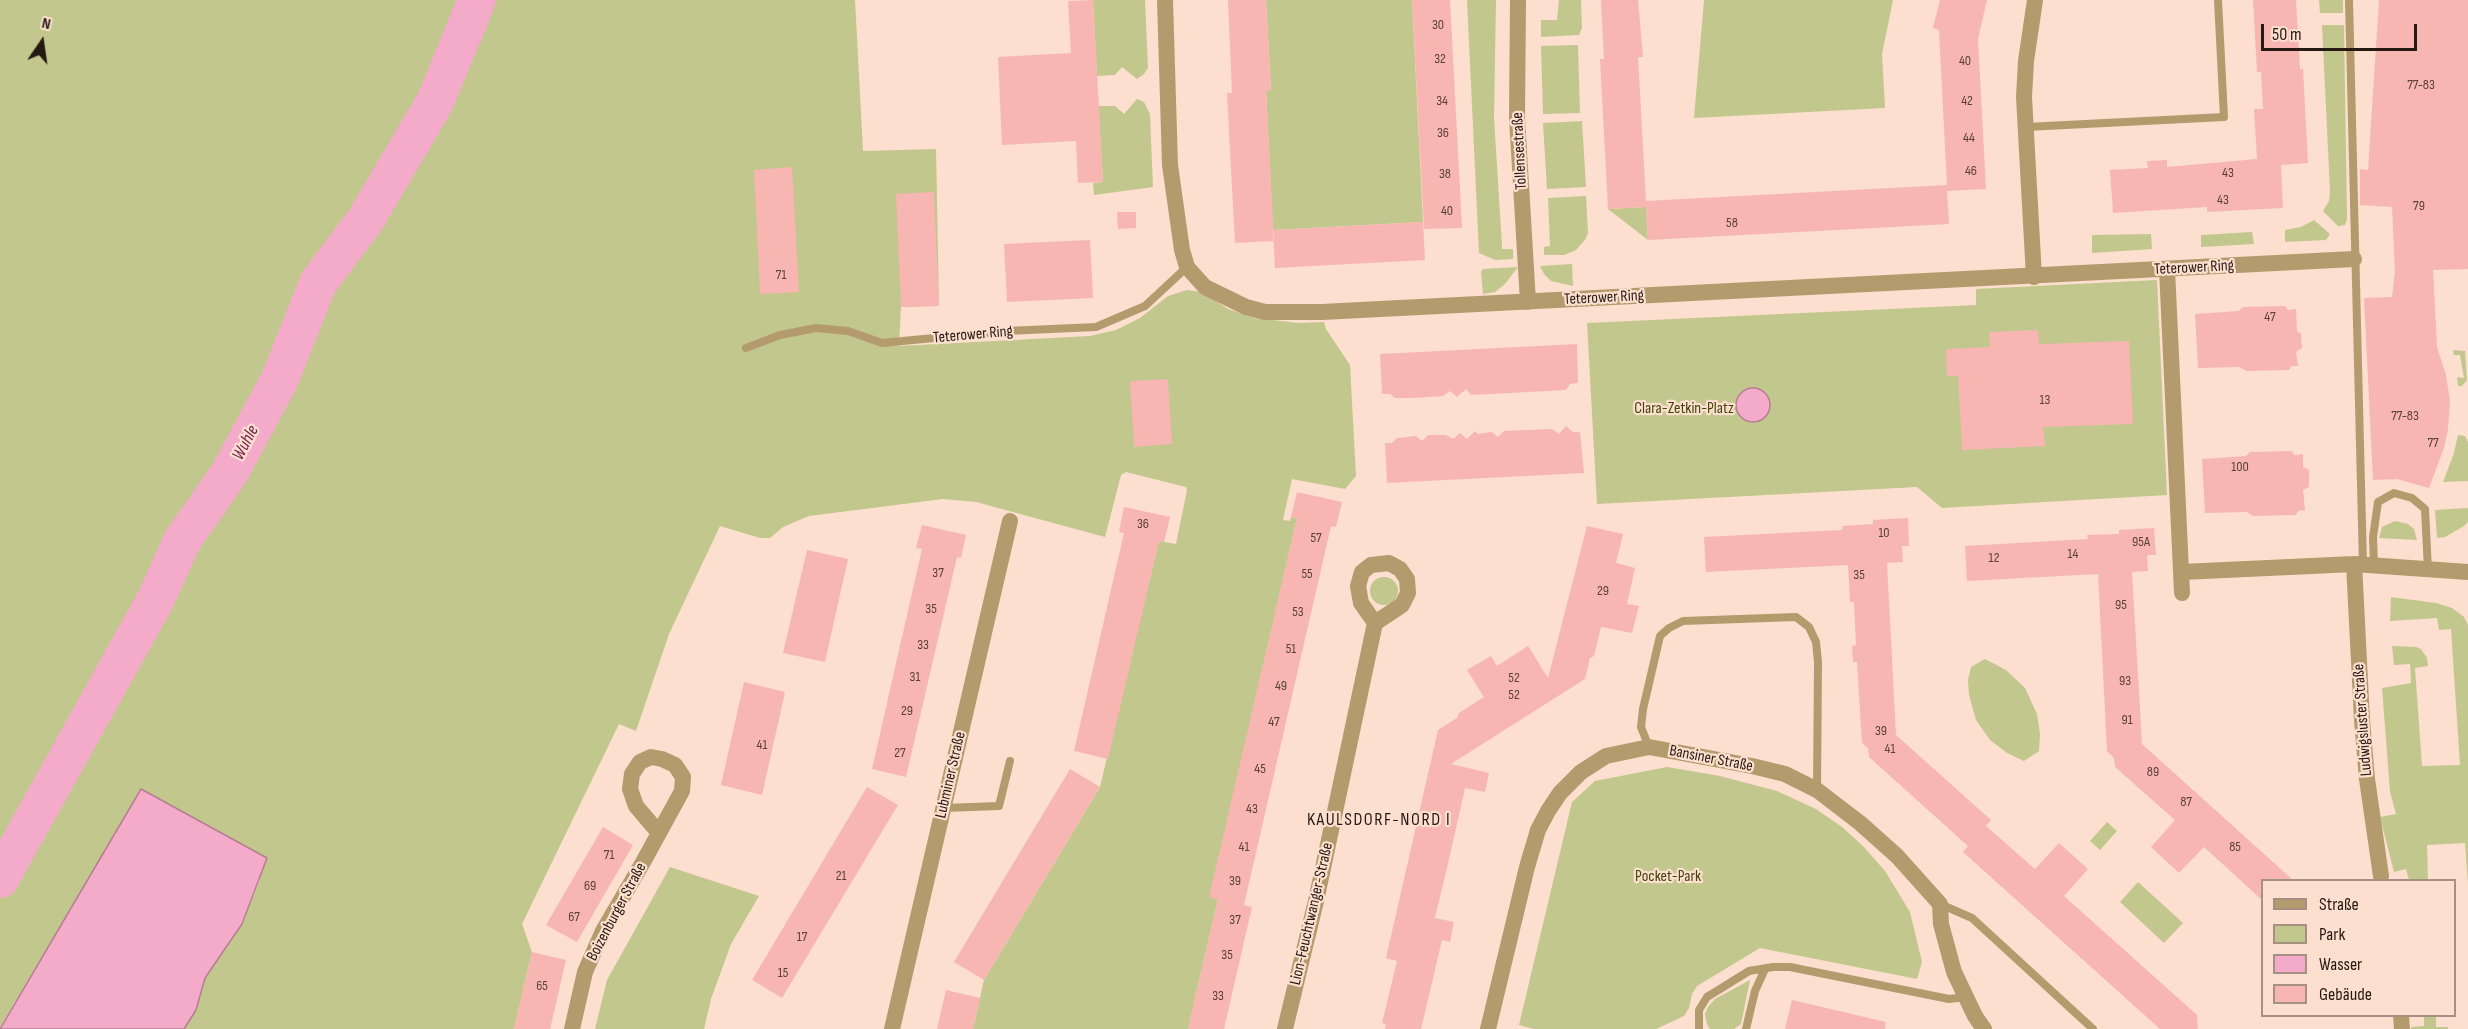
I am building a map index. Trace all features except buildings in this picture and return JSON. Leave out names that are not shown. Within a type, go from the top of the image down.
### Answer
[{"type":"street","points":[[1165,0],[1170,165],[1182,250],[1187,267]]},
{"type":"street","name":"Tollensestraße","points":[[1518,0],[1517,118],[1528,302]]},
{"type":"street","points":[[2034,277],[2026,127],[2026,61],[2035,0]]},
{"type":"street","name":"Teterower Ring","points":[[1187,267],[1205,287],[1246,307],[1265,312],[1296,313],[2354,259]]},
{"type":"street","points":[[2166,269],[2182,593]]},
{"type":"street","name":"Lubminer Straße","points":[[892,1029],[1010,521]]},
{"type":"street","points":[[2182,572],[2364,565],[2468,572]]},
{"type":"street","name":"Ludwigsluster Straße","points":[[2364,565],[2362,720],[2380,876]]},
{"type":"street","name":"Lion-Feuchtwanger-Straße","points":[[1285,1029],[1316,901],[1375,623]]},
{"type":"street","name":"Bansiner Straße","points":[[1488,1029],[1538,830],[1560,793],[1581,772],[1606,756],[1649,747],[1785,774],[1817,790],[1860,823],[1897,856],[1940,904]]},
{"type":"street","name":"Boizenburger Straße","points":[[573,1029],[585,972],[603,931],[659,833]]},
{"type":"street","points":[[1940,904],[1941,924],[1954,972],[1965,997],[1984,1029]]},
{"type":"lane","points":[[2026,127],[2224,117],[2218,0]]},
{"type":"lane","points":[[2349,0],[2354,259],[2364,565]]},
{"type":"lane","name":"Teterower Ring","points":[[746,348],[780,335],[816,328],[848,331],[882,343],[1096,327],[1145,306],[1187,267]]},
{"type":"lane","points":[[2364,565],[2378,502],[2394,493],[2412,498],[2425,509],[2428,570]]},
{"type":"lane","points":[[1649,747],[1641,727],[1643,709],[1660,636],[1669,628],[1683,621],[1796,617],[1809,627],[1816,642],[1818,662],[1817,790]]},
{"type":"lane","points":[[944,808],[999,806],[1010,760]]},
{"type":"lane","points":[[1940,904],[1972,918],[2093,1029]]},
{"type":"lane","points":[[1700,1029],[1699,1010],[1707,997],[1749,971],[1765,969],[1790,966],[1949,999],[1965,997]]},
{"type":"lane","points":[[1746,1029],[1755,991],[1765,969]]},
{"type":"green space","points":[[0,0],[855,0],[863,151],[936,149],[939,306],[901,307],[899,346],[1090,336],[1116,330],[1140,318],[1168,296],[1187,290],[1202,292],[1228,309],[1255,318],[1298,323],[1324,322],[1326,329],[1350,365],[1356,476],[1345,489],[1292,479],[1283,520],[1290,521],[1291,517],[1297,518],[1210,897],[1218,899],[1188,1029],[973,1029],[984,980],[1100,787],[1159,541],[1176,544],[1186,487],[1126,472],[1121,475],[1105,537],[976,502],[943,499],[809,516],[783,527],[770,538],[760,538],[720,526],[669,634],[636,731],[619,724],[522,924],[532,952],[514,1029],[184,1029],[196,1010],[205,978],[242,924],[260,880],[142,789],[0,1027]]},
{"type":"green space","points":[[1093,0],[1145,0],[1148,68],[1137,79],[1122,67],[1115,75],[1097,76]]},
{"type":"green space","points":[[1266,0],[1412,0],[1423,222],[1273,230],[1266,91],[1271,91]]},
{"type":"green space","points":[[1467,0],[1496,0],[1494,118],[1502,249],[1513,249],[1513,259],[1495,260],[1479,253]]},
{"type":"green space","points":[[1559,0],[1581,0],[1582,28],[1579,35],[1541,37],[1541,20],[1557,20]]},
{"type":"green space","points":[[1704,0],[1893,0],[1882,54],[1885,108],[1694,118]]},
{"type":"green space","points":[[2319,0],[2343,0],[2343,13],[2320,13]]},
{"type":"green space","points":[[2322,25],[2344,25],[2347,219],[2345,225],[2338,226],[2323,211],[2329,201],[2330,191]]},
{"type":"green space","points":[[1578,45],[1580,113],[1543,114],[1541,46]]},
{"type":"green space","points":[[1137,99],[1144,102],[1150,114],[1153,187],[1094,195],[1093,183],[1103,182],[1098,106],[1115,106],[1124,114]]},
{"type":"green space","points":[[1582,121],[1586,187],[1547,189],[1543,123]]},
{"type":"green space","points":[[1586,196],[1588,233],[1585,240],[1576,250],[1564,255],[1544,255],[1544,247],[1550,246],[1548,198]]},
{"type":"green space","points":[[1646,207],[1648,240],[1608,209]]},
{"type":"green space","points":[[2314,220],[2330,234],[2326,240],[2285,242],[2285,230],[2301,227]]},
{"type":"green space","points":[[2252,232],[2254,244],[2201,247],[2201,235]]},
{"type":"green space","points":[[2151,234],[2152,249],[2092,253],[2092,235]]},
{"type":"green space","points":[[1572,264],[1573,286],[1551,281],[1540,266]]},
{"type":"green space","points":[[1518,267],[1505,284],[1495,292],[1483,294],[1481,272],[1483,269]]},
{"type":"green space","name":"Clara-Zetkin-Platz","points":[[2157,280],[2167,495],[1942,508],[1917,487],[1597,504],[1587,323],[1976,305],[1976,289]]},
{"type":"green space","points":[[2453,350],[2465,351],[2467,380],[2462,386],[2458,386],[2457,377],[2464,378],[2460,355],[2454,355]]},
{"type":"green space","points":[[2458,435],[2465,436],[2468,442],[2468,481],[2443,482],[2454,453]]},
{"type":"green space","points":[[2468,508],[2468,522],[2464,526],[2445,537],[2437,538],[2435,510]]},
{"type":"green space","points":[[2395,521],[2408,524],[2414,529],[2417,540],[2379,538],[2382,527]]},
{"type":"green space","points":[[1384,577],[1394,581],[1398,591],[1394,601],[1384,605],[1374,601],[1370,591],[1374,581]]},
{"type":"green space","points":[[2391,597],[2436,603],[2452,608],[2464,617],[2468,625],[2468,884],[2465,843],[2427,845],[2428,879],[2409,879],[2406,869],[2394,872],[2380,817],[2396,814],[2390,792],[2382,688],[2411,683],[2410,664],[2394,665],[2392,646],[2416,647],[2421,649],[2427,658],[2428,666],[2415,668],[2422,766],[2460,765],[2451,629],[2439,630],[2437,618],[2390,621]]},
{"type":"green space","points":[[1985,659],[2006,670],[2025,688],[2037,714],[2040,734],[2039,751],[2024,761],[2007,753],[1990,740],[1976,720],[1969,695],[1968,680],[1971,667]]},
{"type":"green space","name":"Pocket-Park","points":[[1667,767],[1720,776],[1777,791],[1816,809],[1842,827],[1885,871],[1910,912],[1922,962],[1917,979],[1760,948],[1697,986],[1684,1016],[1656,1029],[1534,1029],[1519,1025],[1572,802],[1595,781]]},
{"type":"green space","points":[[2107,822],[2117,831],[2100,850],[2090,841]]},
{"type":"green space","points":[[670,867],[759,896],[731,944],[711,999],[704,1029],[595,1029],[607,980]]},
{"type":"green space","points":[[2138,882],[2183,923],[2164,943],[2120,902]]},
{"type":"green space","points":[[1750,980],[1741,1024],[1734,1029],[1710,1029],[1705,1014],[1708,1007],[1715,999]]},
{"type":"green space","points":[[2424,1017],[2436,1017],[2436,1027],[2448,1027],[2448,1029],[2411,1029],[2411,1027],[2424,1026]]},
{"type":"water","points":[[1753,388],[1765,393],[1770,405],[1765,417],[1753,422],[1741,417],[1736,405],[1741,393]]},
{"type":"water","points":[[141,789],[267,858],[242,924],[205,978],[196,1010],[184,1029],[0,1029]]},
{"type":"waterway","name":"Wuhle","points":[[0,879],[156,599],[182,541],[230,472],[280,379],[318,283],[366,219],[435,102],[477,0]]},
{"type":"district","name":"KAULSDORF-NORD I","points":[[1379,820]]}]
